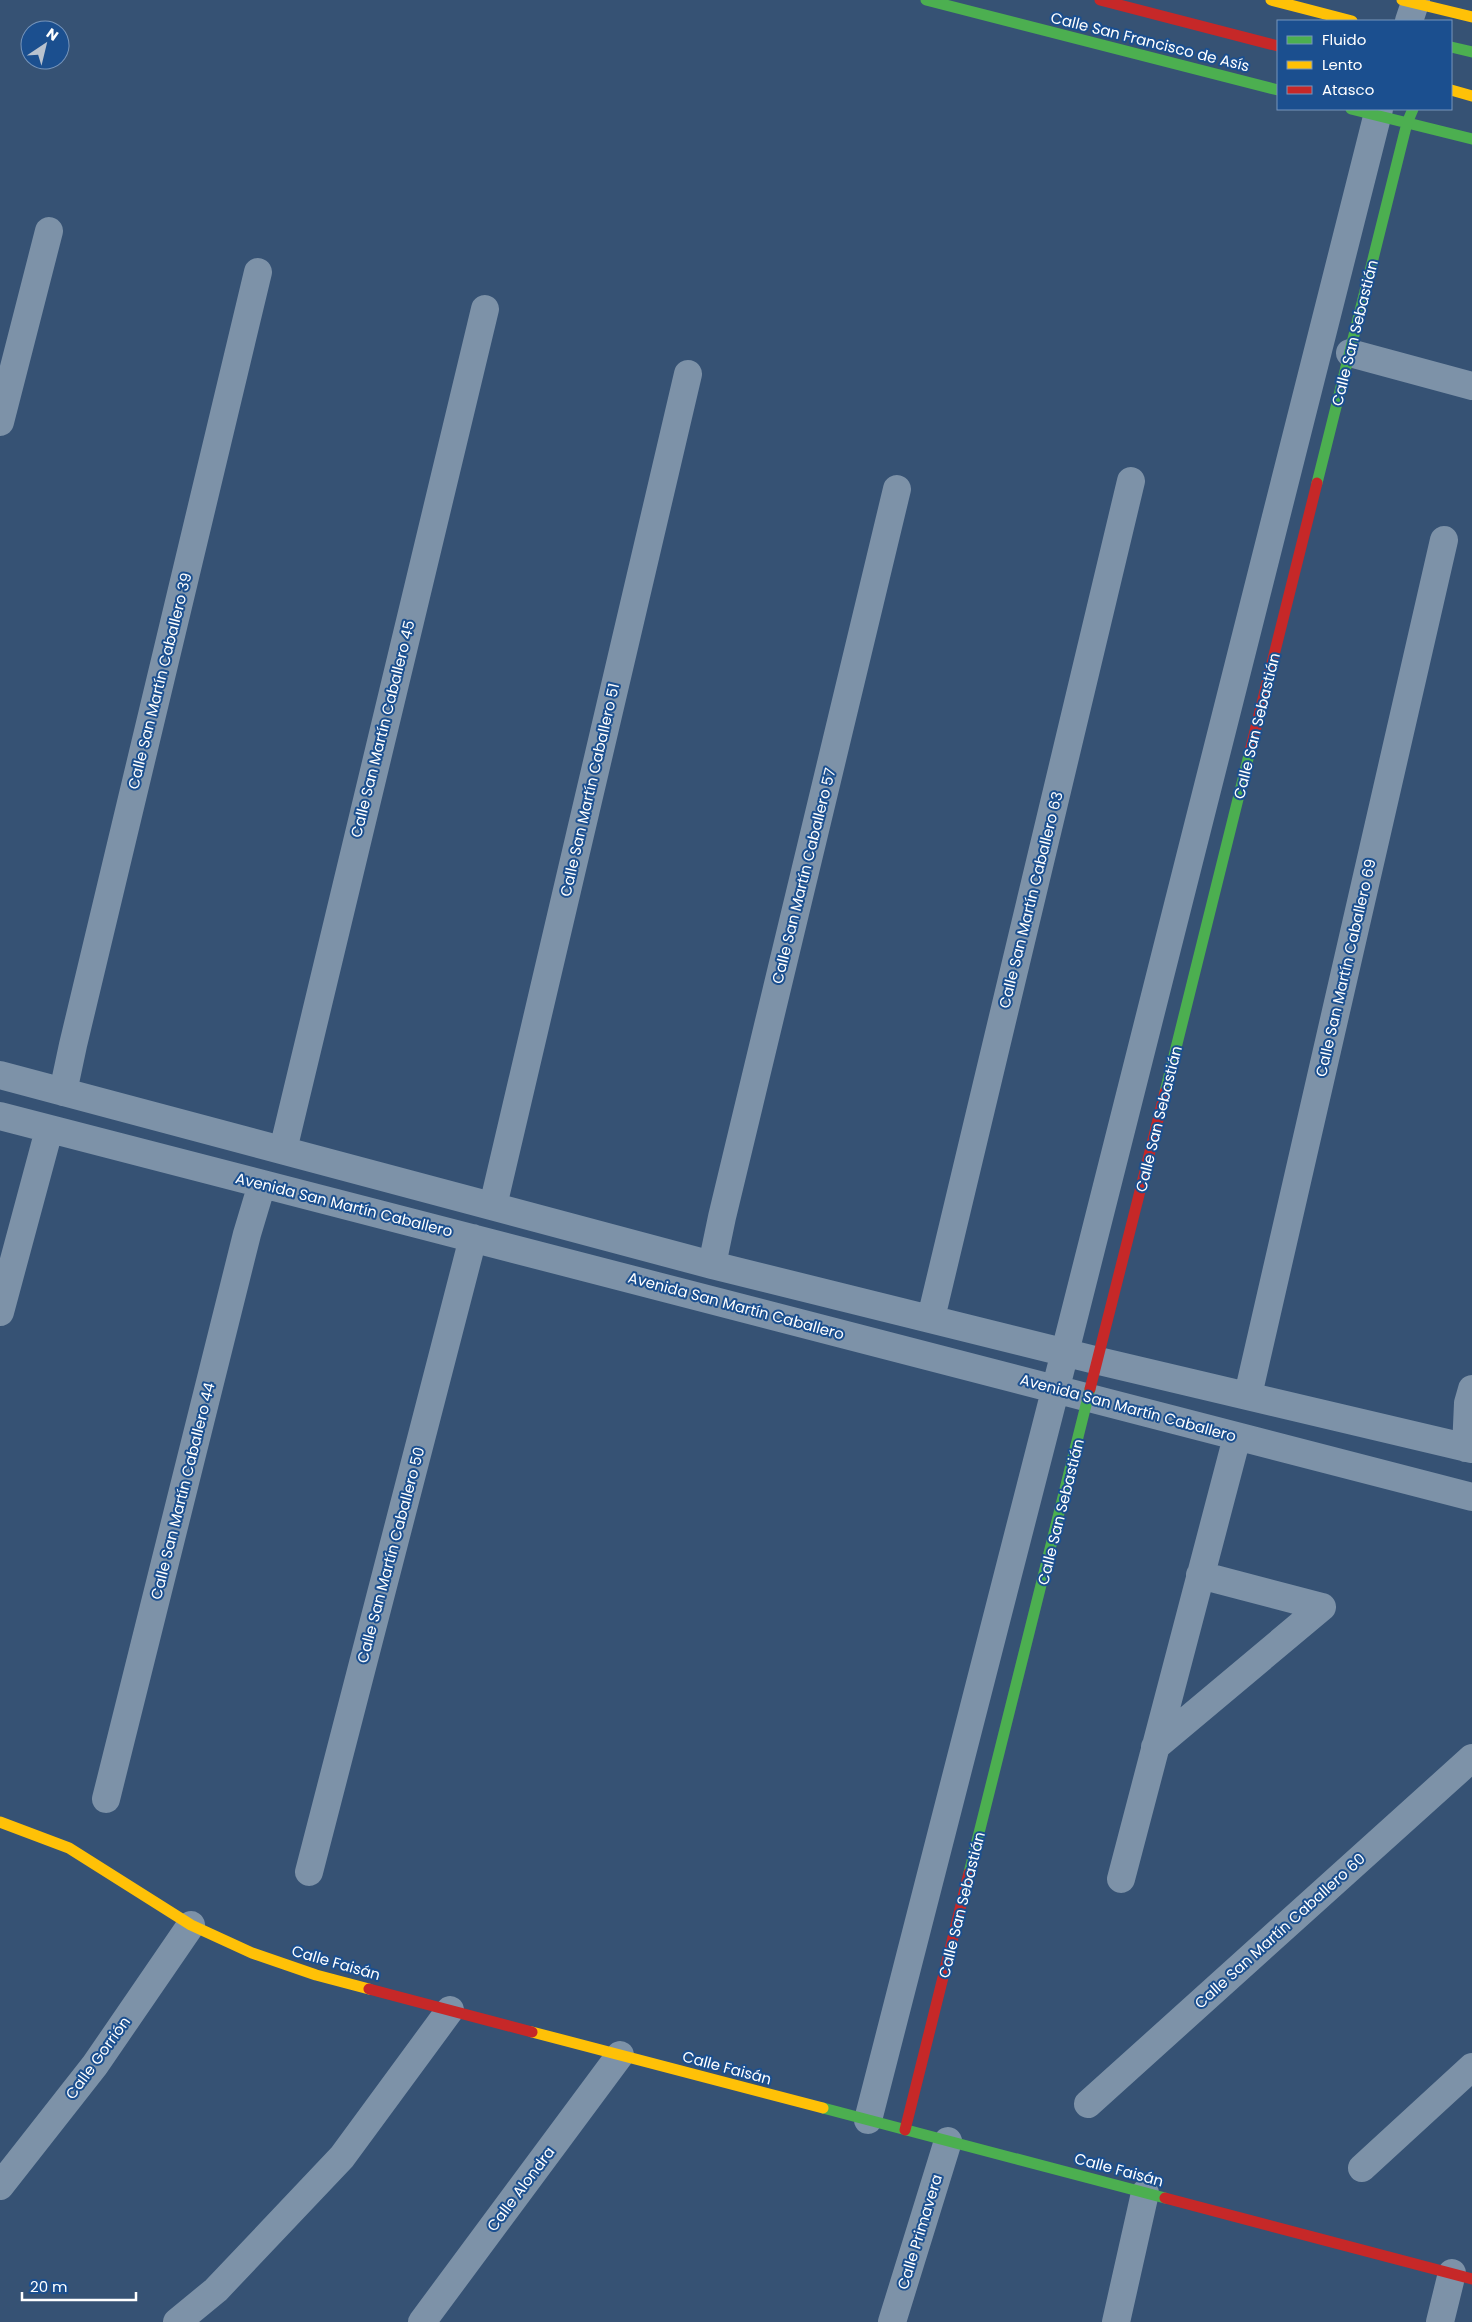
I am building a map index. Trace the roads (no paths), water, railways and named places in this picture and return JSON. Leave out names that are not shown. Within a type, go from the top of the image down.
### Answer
[{"type":"street","name":"Calle San Francisco de Asís","points":[[926,0],[1277,90]]},
{"type":"street","name":"Calle San Francisco de Asís","points":[[1100,0],[1277,46]]},
{"type":"street","points":[[1271,0],[1348,20]]},
{"type":"street","points":[[1411,6],[1456,12]]},
{"type":"street","points":[[1452,47],[1472,52]]},
{"type":"street","points":[[1452,90],[1472,96]]},
{"type":"street","name":"Calle San Sebastián","points":[[906,2130],[1350,353],[1413,110]]},
{"type":"street","points":[[868,2120],[1065,1352],[1369,111],[1472,139]]},
{"type":"street","points":[[0,422],[49,231]]},
{"type":"street","name":"Calle San Martín Caballero 39","points":[[63,1092],[75,1035],[258,272]]},
{"type":"street","name":"Calle San Martín Caballero 45","points":[[283,1150],[485,309]]},
{"type":"street","points":[[1350,353],[1472,386]]},
{"type":"street","name":"Calle San Martín Caballero 51","points":[[493,1206],[688,374]]},
{"type":"street","name":"Calle San Martín Caballero 63","points":[[931,1318],[1131,481]]},
{"type":"street","name":"Calle San Martín Caballero 57","points":[[712,1265],[897,488]]},
{"type":"street","name":"Calle San Martín Caballero 69","points":[[1248,1396],[1444,540]]},
{"type":"street","points":[[0,1074],[712,1265],[1099,1361],[1469,1449],[1468,1403],[1472,1388]]},
{"type":"street","name":"Avenida San Martín Caballero","points":[[0,1116],[1472,1497]]},
{"type":"street","points":[[0,1312],[49,1130]]},
{"type":"street","name":"Calle San Martín Caballero 44","points":[[106,1799],[247,1234],[262,1184]]},
{"type":"street","name":"Calle San Martín Caballero 50","points":[[309,1872],[473,1238]]},
{"type":"street","points":[[1122,1879],[1200,1575],[1238,1437]]},
{"type":"street","points":[[1155,1747],[1322,1607],[1200,1575]]},
{"type":"street","name":"Calle San Martín Caballero 60","points":[[1088,2104],[1472,1758]]},
{"type":"street","name":"Calle Faisán","points":[[0,1822],[70,1848],[191,1925],[252,1953],[316,1975],[1462,2276]]},
{"type":"street","name":"Calle Gorrión","points":[[0,2186],[95,2065],[191,1925]]},
{"type":"street","points":[[177,2322],[216,2290],[342,2157],[450,2010]]},
{"type":"street","name":"Calle Alondra","points":[[422,2322],[620,2055]]},
{"type":"street","points":[[1362,2168],[1472,2067]]},
{"type":"street","name":"Calle Primavera","points":[[892,2322],[948,2141]]},
{"type":"street","points":[[1116,2322],[1145,2192]]},
{"type":"street","points":[[1440,2322],[1462,2276]]}]
